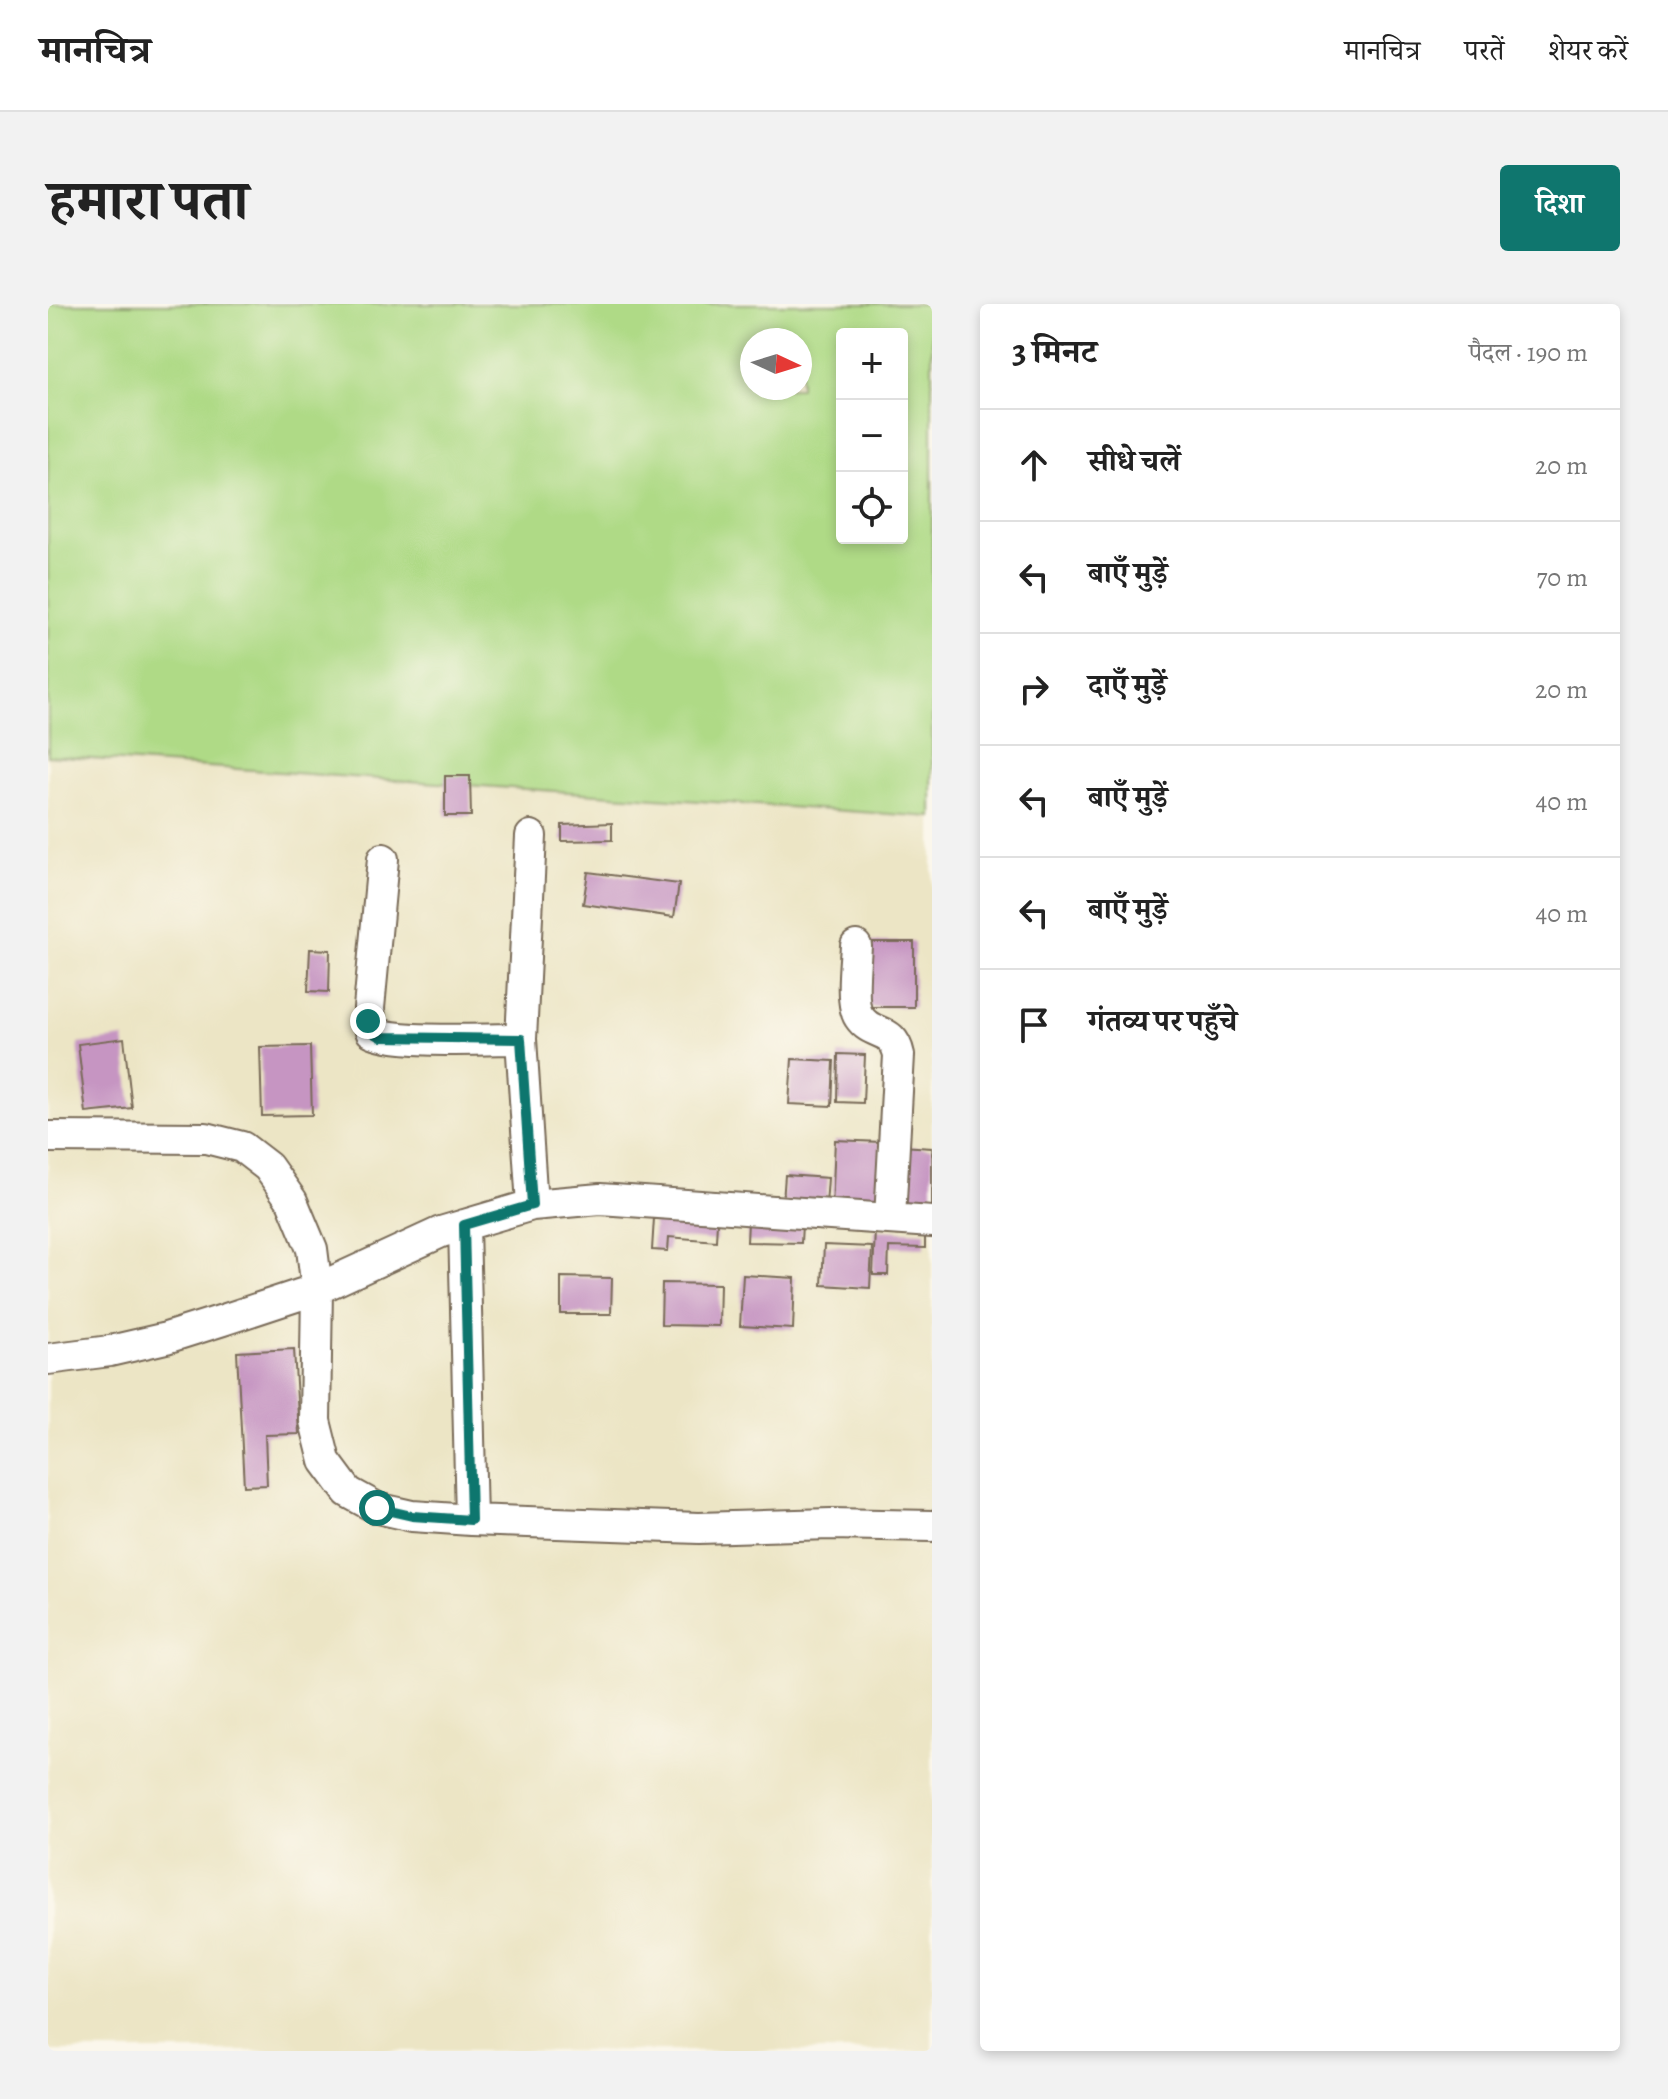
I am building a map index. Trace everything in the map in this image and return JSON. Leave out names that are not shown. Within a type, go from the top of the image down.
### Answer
[{"type":"street","points":[[531,836],[521,1039],[532,1205]]},
{"type":"street","points":[[383,859],[369,1008],[371,1031],[381,1037],[521,1039]]},
{"type":"street","points":[[856,946],[855,1006],[858,1017],[868,1026],[889,1036],[896,1043],[899,1055],[890,1218]]},
{"type":"street","points":[[48,1137],[206,1138],[242,1147],[268,1167],[292,1201],[312,1249],[317,1289],[315,1421],[325,1461],[348,1492],[377,1508],[412,1516],[471,1520],[699,1528],[831,1524],[932,1526]]},
{"type":"street","points":[[48,1359],[110,1351],[166,1338],[317,1289],[441,1232],[532,1205],[600,1199],[932,1222]]},
{"type":"street","points":[[464,1225],[471,1520]]},
{"type":"green space","points":[[48,304],[932,304],[932,817],[48,756]]},
{"type":"building","points":[[445,776],[470,776],[471,816],[445,816]]},
{"type":"building","points":[[612,823],[612,840],[562,841],[562,825]]},
{"type":"building","points":[[588,872],[679,884],[674,917],[583,904]]},
{"type":"building","points":[[860,942],[914,942],[914,1007],[860,1007]]},
{"type":"building","points":[[310,949],[330,950],[329,992],[308,991]]},
{"type":"building","points":[[124,1038],[132,1108],[86,1113],[78,1044]]},
{"type":"building","points":[[310,1046],[312,1115],[262,1116],[260,1047]]},
{"type":"building","points":[[838,1054],[865,1055],[863,1103],[837,1102]]},
{"type":"building","points":[[792,1059],[834,1061],[832,1106],[789,1104]]},
{"type":"building","points":[[835,1140],[881,1142],[878,1212],[832,1210]]},
{"type":"building","points":[[901,1146],[932,1148],[932,1211],[896,1209]]},
{"type":"building","points":[[785,1175],[828,1178],[826,1205],[783,1202]]},
{"type":"building","points":[[654,1218],[717,1222],[716,1241],[669,1237],[668,1251],[652,1250]]},
{"type":"building","points":[[748,1222],[802,1224],[801,1243],[747,1242]]},
{"type":"building","points":[[875,1230],[925,1232],[925,1248],[889,1247],[888,1275],[873,1275]]},
{"type":"building","points":[[824,1245],[872,1247],[870,1288],[822,1285]]},
{"type":"building","points":[[743,1275],[795,1278],[793,1329],[740,1326]]},
{"type":"building","points":[[561,1277],[612,1278],[611,1314],[561,1314]]},
{"type":"building","points":[[662,1283],[720,1284],[719,1326],[661,1325]]},
{"type":"building","points":[[294,1349],[299,1434],[265,1435],[267,1485],[244,1486],[237,1352]]},
{"type":"route","points":[[368,1021],[371,1031],[381,1037],[521,1039],[532,1205],[464,1225],[471,1520],[412,1516],[377,1508]]}]
